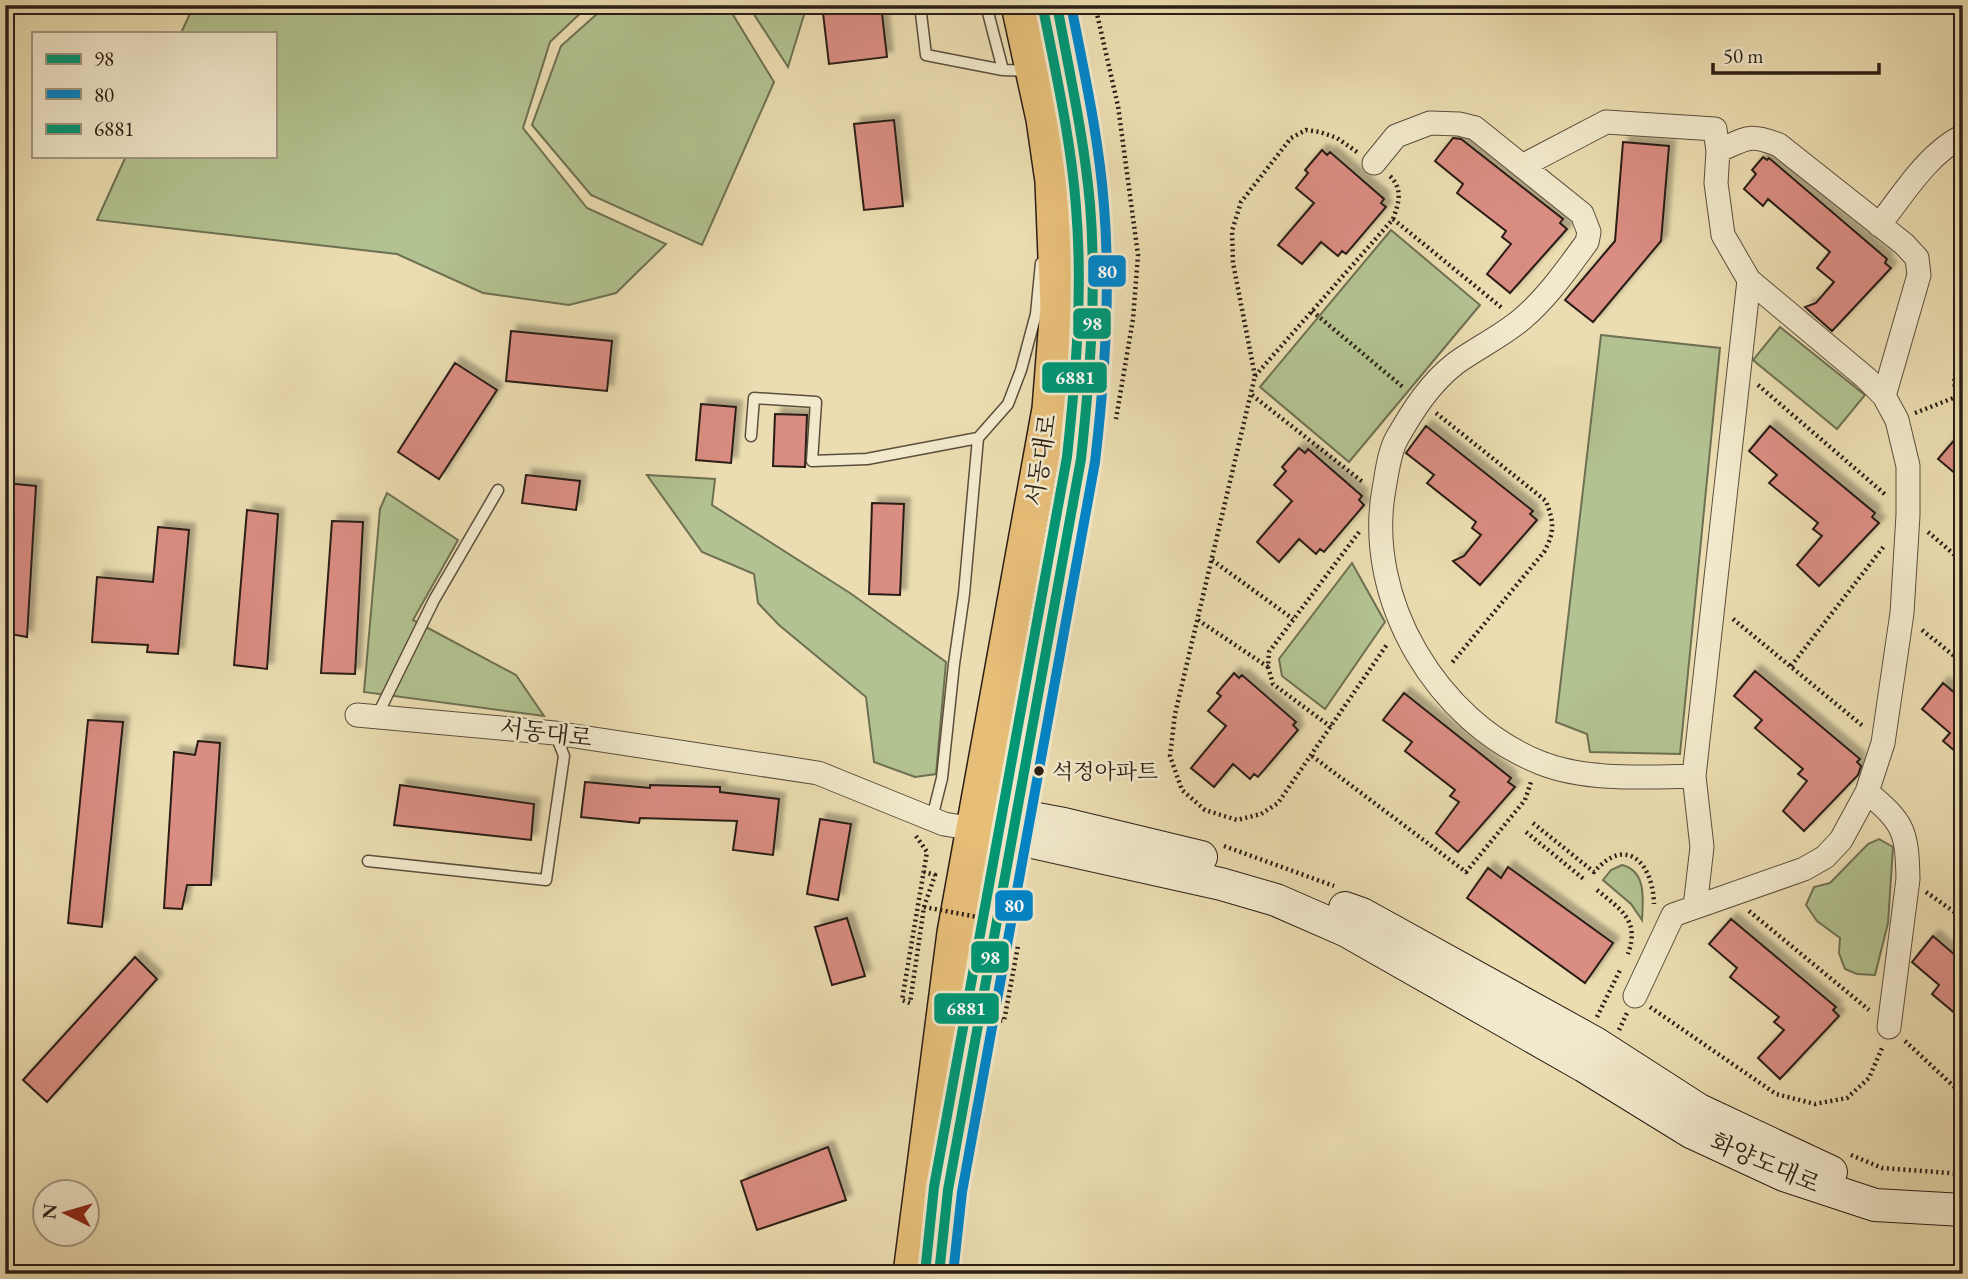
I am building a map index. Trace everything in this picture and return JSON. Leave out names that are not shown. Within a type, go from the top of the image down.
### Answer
[{"type":"main road","name":"서동대로","points":[[911,1274],[955,933],[1050,409],[1058,308],[1053,181],[1018,71],[1019,5]]},
{"type":"main road","name":"서동대로","points":[[939,1274],[948,1190],[1079,473],[1090,383],[1093,282],[1090,205],[1081,134],[1057,5]]},
{"type":"street","points":[[1522,166],[1606,122],[1715,129],[1718,151],[1716,183],[1723,234],[1749,280],[1884,396],[1898,420],[1908,466],[1902,614],[1883,743],[1867,792],[1841,840],[1825,858],[1804,869],[1673,915],[1635,996]]},
{"type":"street","points":[[1374,163],[1396,136],[1430,123],[1459,124],[1475,128],[1582,214],[1589,232],[1587,242],[1543,301],[1520,322],[1455,364],[1435,381],[1395,441],[1382,498],[1380,528],[1386,582],[1401,625],[1416,653],[1444,692],[1480,726],[1510,748],[1537,761],[1578,772],[1643,777],[1694,776]]},
{"type":"street","points":[[1718,151],[1758,136],[1779,145],[1904,244],[1917,258],[1919,275],[1884,396]]},
{"type":"street","points":[[1879,225],[1928,164],[1951,142],[1963,136]]},
{"type":"street","points":[[1695,907],[1702,847],[1694,776],[1749,280]]},
{"type":"street","name":"서동대로","points":[[367,716],[555,733],[818,773],[944,824],[976,819]]},
{"type":"street","points":[[1867,792],[1899,821],[1906,838],[1908,879],[1889,1027]]},
{"type":"street","points":[[976,819],[1013,825],[1276,900],[1598,1042]]},
{"type":"street","name":"화양도대로","points":[[1598,1042],[1699,1110],[1830,1172],[1879,1188],[1963,1194]]},
{"type":"street","name":"화양도대로","points":[[1598,1042],[1692,1132],[1784,1175],[1875,1205],[1963,1210]]},
{"type":"lane","points":[[920,5],[926,55],[1018,71]]},
{"type":"lane","points":[[986,5],[1018,71]]},
{"type":"lane","points":[[1043,237],[1053,181]]},
{"type":"lane","points":[[932,818],[942,778],[964,594],[978,438],[1008,404],[1021,370],[1036,314],[1042,250]]},
{"type":"lane","points":[[751,436],[754,398],[816,402],[812,461],[867,459],[978,438]]},
{"type":"lane","points":[[367,716],[498,490]]},
{"type":"lane","points":[[368,861],[546,880],[564,756],[555,733]]},
{"type":"path","points":[[1255,376],[1392,219],[1398,205],[1399,191],[1393,179],[1337,138],[1320,132],[1306,130],[1291,138],[1241,202],[1232,230],[1233,263],[1255,376],[1175,714],[1170,757],[1182,790],[1205,810],[1237,820],[1261,814],[1278,803],[1401,625]]},
{"type":"path","points":[[1392,219],[1520,322]]},
{"type":"path","points":[[1312,311],[1401,385]]},
{"type":"path","points":[[1963,359],[1955,378],[1956,397],[1963,405]]},
{"type":"path","points":[[1739,369],[1963,562]]},
{"type":"path","points":[[1252,395],[1382,498]]},
{"type":"path","points":[[1898,420],[1956,397]]},
{"type":"path","points":[[1420,400],[1546,501],[1553,519],[1552,536],[1544,552],[1437,681]]},
{"type":"path","points":[[1791,666],[1908,515]]},
{"type":"path","points":[[1331,727],[1273,684],[1268,667],[1269,652],[1358,532],[1380,528]]},
{"type":"path","points":[[1212,560],[1293,619]]},
{"type":"path","points":[[1713,603],[1883,743]]},
{"type":"path","points":[[1902,614],[1963,663]]},
{"type":"path","points":[[1198,620],[1268,667]]},
{"type":"path","points":[[1312,755],[1466,872],[1525,800],[1537,761]]},
{"type":"path","points":[[1533,823],[1594,872],[1606,859],[1615,856],[1640,860],[1651,876],[1653,888],[1654,914],[1650,932],[1662,939]]},
{"type":"path","points":[[1526,832],[1586,880]]},
{"type":"path","points":[[915,835],[927,852],[924,872],[921,906],[910,1003],[902,1000],[921,906],[934,875],[924,872]]},
{"type":"path","points":[[1908,879],[1963,918]]},
{"type":"path","points":[[1597,890],[1626,915],[1631,924],[1633,939],[1598,1042]]},
{"type":"path","points":[[1730,895],[1889,1027],[1963,1096]]},
{"type":"path","points":[[921,906],[1015,924],[998,1020],[1004,1021],[1018,946]]},
{"type":"path","points":[[1598,1042],[1635,996],[1776,1094],[1815,1104],[1847,1098],[1869,1078],[1889,1027]]},
{"type":"path","points":[[1845,1152],[1882,1167],[1963,1174]]},
{"type":"green space","points":[[194,5],[589,5],[550,42],[523,128],[587,208],[666,244],[616,293],[569,305],[483,293],[397,254],[97,220],[125,158],[276,158],[276,32],[181,32]]},
{"type":"green space","points":[[607,5],[727,5],[774,82],[702,245],[591,195],[532,125],[561,46]]},
{"type":"green space","points":[[748,5],[807,5],[788,67]]},
{"type":"green space","points":[[1391,230],[1480,305],[1349,462],[1260,387]]},
{"type":"green space","points":[[1780,327],[1865,395],[1837,429],[1753,360]]},
{"type":"green space","points":[[1601,335],[1720,348],[1680,754],[1590,752],[1587,734],[1556,722]]},
{"type":"green space","points":[[647,475],[715,479],[712,505],[850,593],[946,662],[936,774],[915,777],[874,762],[866,697],[779,625],[758,603],[754,574],[702,552]]},
{"type":"green space","points":[[387,493],[458,540],[413,620],[516,675],[544,716],[364,692],[380,509]]},
{"type":"green space","points":[[1352,563],[1385,622],[1325,709],[1282,676],[1279,659]]},
{"type":"green space","points":[[1879,839],[1893,847],[1888,923],[1875,975],[1857,974],[1845,969],[1839,953],[1840,938],[1817,921],[1806,905],[1814,887],[1830,883],[1868,844]]},
{"type":"green space","points":[[1622,865],[1636,873],[1640,880],[1643,895],[1642,920],[1631,904],[1603,880],[1611,870]]},
{"type":"building","points":[[840,5],[881,5],[887,57],[829,64],[823,13],[840,10]]},
{"type":"building","points":[[894,120],[903,206],[864,210],[854,124]]},
{"type":"building","points":[[1453,138],[1461,139],[1563,219],[1560,223],[1567,229],[1510,293],[1487,274],[1511,244],[1502,237],[1506,231],[1457,193],[1463,184],[1435,161]]},
{"type":"building","points":[[1623,142],[1669,146],[1661,241],[1593,322],[1565,300],[1615,241]]},
{"type":"building","points":[[1322,150],[1327,155],[1330,152],[1384,199],[1381,203],[1386,207],[1346,254],[1342,251],[1338,256],[1321,242],[1302,264],[1278,245],[1314,203],[1296,188],[1308,173],[1305,170]]},
{"type":"building","points":[[1763,157],[1767,160],[1769,158],[1887,259],[1885,263],[1891,268],[1832,331],[1805,307],[1816,303],[1834,282],[1817,268],[1830,252],[1768,199],[1763,206],[1744,189],[1756,174],[1752,170]]},
{"type":"building","points":[[511,331],[612,341],[607,391],[506,381]]},
{"type":"building","points":[[455,363],[497,390],[439,479],[398,452]]},
{"type":"building","points":[[701,404],[736,407],[731,463],[696,460]]},
{"type":"building","points":[[775,414],[807,415],[805,467],[773,466]]},
{"type":"building","points":[[1426,426],[1533,511],[1530,514],[1537,520],[1480,585],[1453,561],[1464,556],[1481,535],[1472,528],[1476,522],[1427,483],[1434,475],[1406,453]]},
{"type":"building","points":[[1770,426],[1875,513],[1872,517],[1879,523],[1819,586],[1797,565],[1822,536],[1813,529],[1818,523],[1769,483],[1777,475],[1749,451]]},
{"type":"building","points":[[1963,430],[1963,480],[1938,459]]},
{"type":"building","points":[[1299,448],[1305,453],[1308,449],[1362,496],[1359,500],[1364,505],[1324,552],[1320,549],[1316,554],[1299,539],[1279,562],[1257,542],[1292,501],[1274,485],[1286,471],[1282,467]]},
{"type":"building","points":[[526,475],[580,481],[576,510],[522,503]]},
{"type":"building","points":[[5,483],[36,486],[27,637],[5,633]]},
{"type":"building","points":[[872,503],[904,504],[900,595],[869,594]]},
{"type":"building","points":[[247,510],[278,514],[267,669],[234,665]]},
{"type":"building","points":[[332,521],[363,522],[355,674],[321,673]]},
{"type":"building","points":[[158,527],[189,530],[178,654],[147,652],[148,645],[92,642],[97,577],[153,582]]},
{"type":"building","points":[[1755,671],[1860,759],[1857,762],[1861,766],[1858,775],[1804,831],[1783,811],[1807,781],[1798,774],[1803,769],[1755,728],[1762,720],[1734,696]]},
{"type":"building","points":[[1234,673],[1239,678],[1242,675],[1296,722],[1293,725],[1298,730],[1258,777],[1254,774],[1250,779],[1233,764],[1214,787],[1191,768],[1226,726],[1208,711],[1221,696],[1217,693]]},
{"type":"building","points":[[1943,683],[1963,700],[1963,758],[1943,741],[1950,733],[1922,709]]},
{"type":"building","points":[[1404,693],[1511,778],[1508,782],[1515,787],[1458,852],[1436,833],[1459,802],[1450,796],[1455,790],[1405,751],[1412,742],[1383,720]]},
{"type":"building","points":[[88,720],[123,722],[102,927],[68,923]]},
{"type":"building","points":[[198,741],[220,743],[211,885],[187,885],[182,909],[164,908],[174,752],[195,755]]},
{"type":"building","points":[[585,782],[650,788],[650,785],[720,787],[720,792],[779,799],[773,855],[733,850],[737,821],[640,818],[639,823],[581,817]]},
{"type":"building","points":[[400,785],[534,804],[531,840],[394,825]]},
{"type":"building","points":[[820,819],[851,824],[838,900],[807,894]]},
{"type":"building","points":[[1508,867],[1613,943],[1585,983],[1467,898],[1488,868],[1501,878]]},
{"type":"building","points":[[847,918],[865,976],[832,985],[815,927]]},
{"type":"building","points":[[1731,919],[1836,1007],[1833,1010],[1839,1016],[1780,1079],[1758,1058],[1784,1030],[1774,1022],[1779,1017],[1730,977],[1737,968],[1709,944]]},
{"type":"building","points":[[1933,936],[1963,962],[1963,1020],[1932,994],[1939,985],[1912,962]]},
{"type":"building","points":[[135,957],[157,979],[47,1102],[23,1080]]},
{"type":"building","points":[[828,1147],[846,1200],[757,1230],[741,1181]]},
{"type":"transit line","name":"98","points":[[939,1274],[948,1190],[1081,459],[1090,364],[1093,300],[1090,204],[1080,129],[1057,5]]},
{"type":"transit line","name":"80","points":[[953,1274],[962,1192],[1095,462],[1102,398],[1107,302],[1104,206],[1095,130],[1071,5]]},
{"type":"transit line","name":"6881","points":[[925,1273],[934,1187],[1067,457],[1073,395],[1079,301],[1076,207],[1067,132],[1043,8]]},
{"type":"place","name":"석정아파트","points":[[1039,771]]}]
